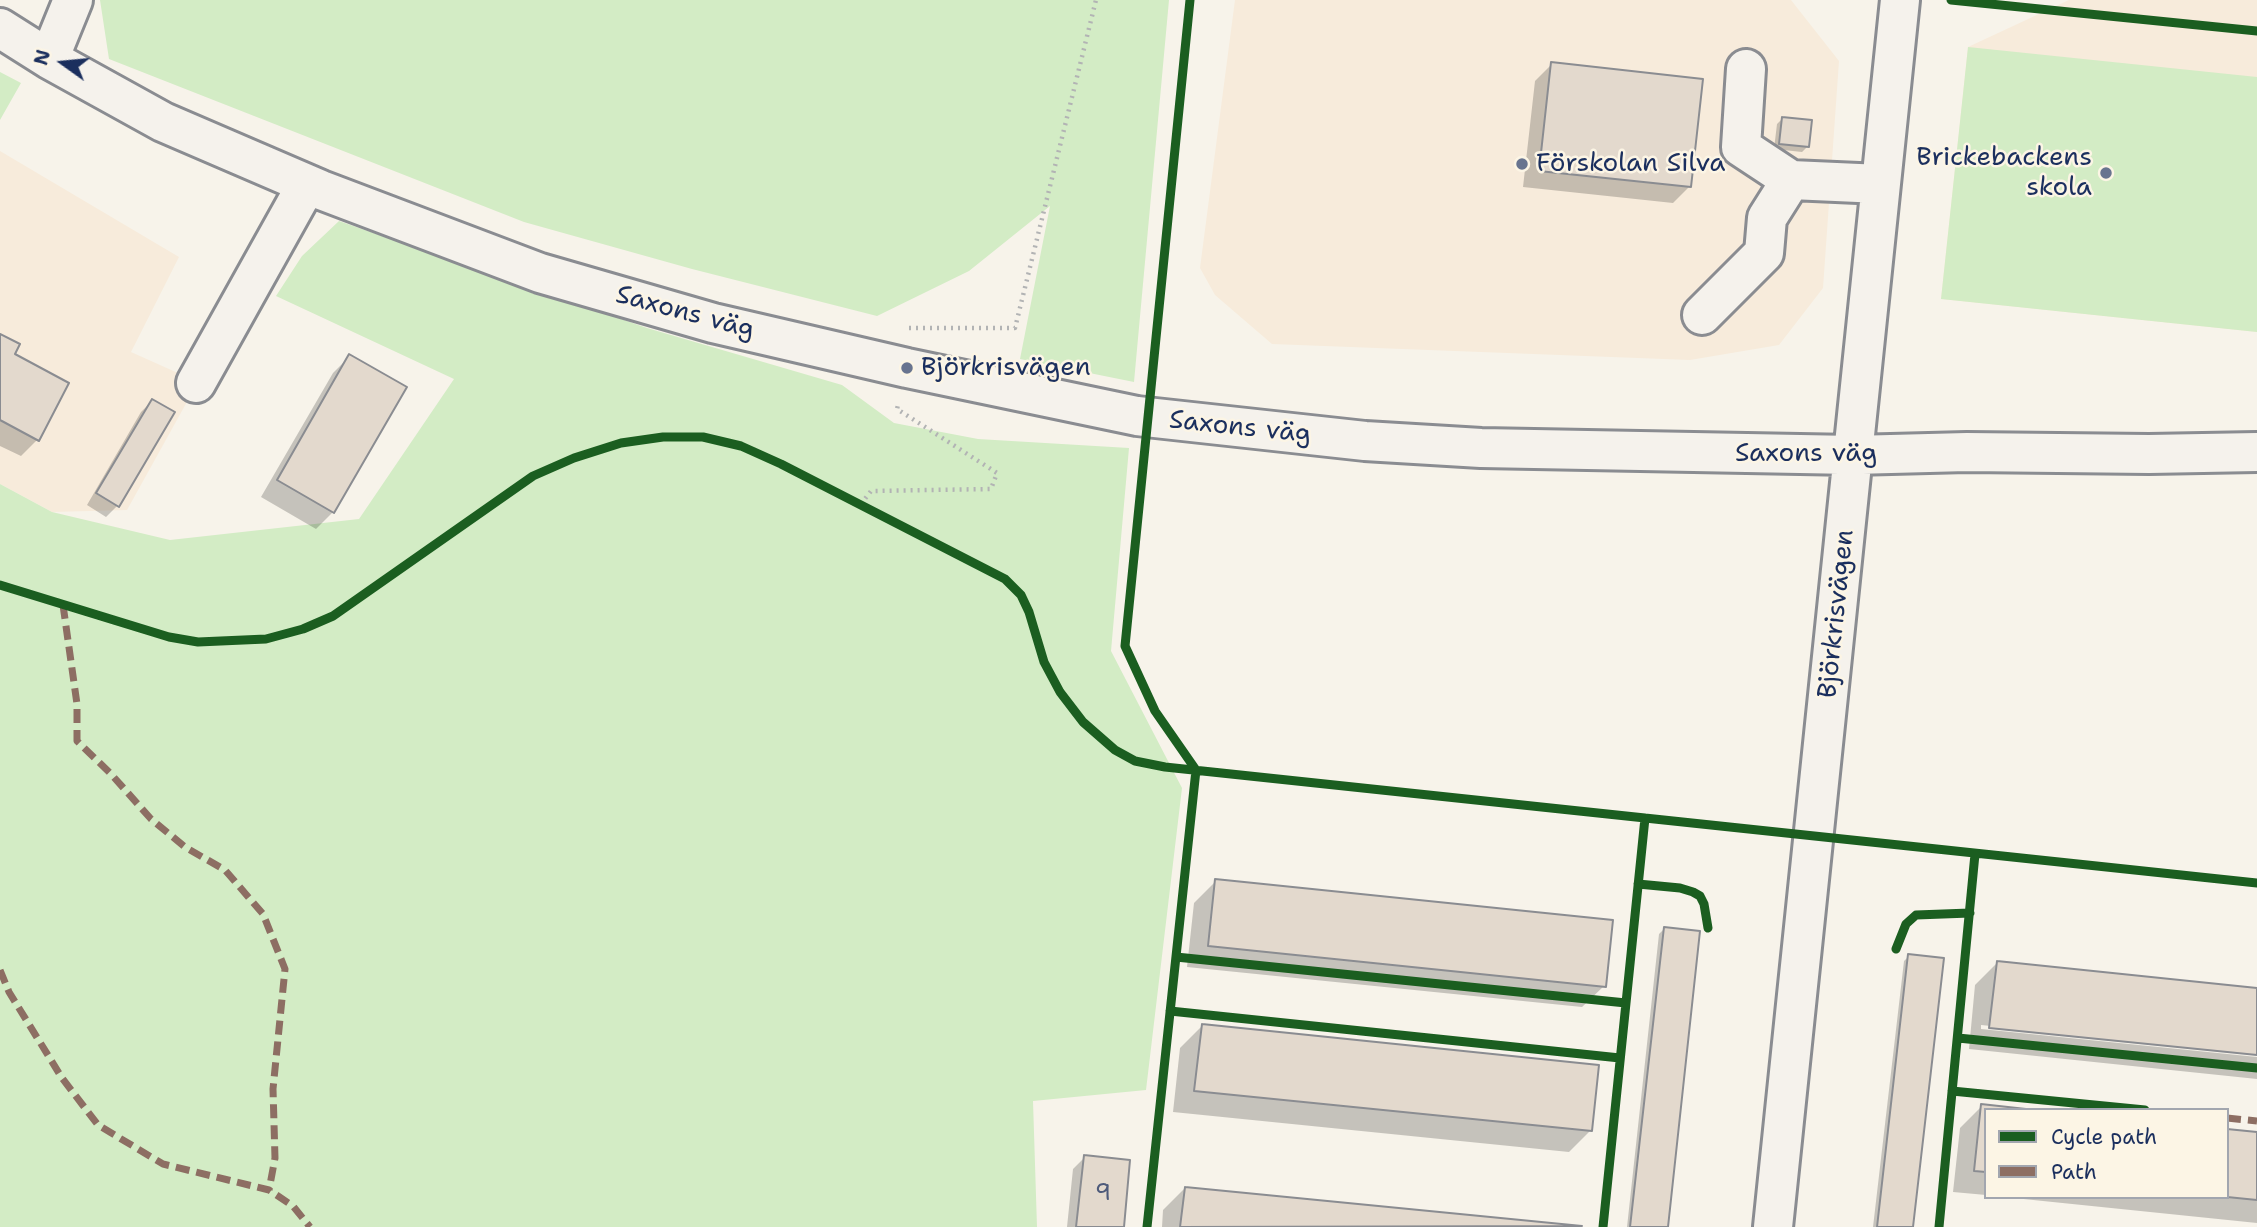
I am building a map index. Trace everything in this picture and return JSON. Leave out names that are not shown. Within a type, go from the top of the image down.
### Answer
[{"type":"street","points":[[49,59],[73,0]]},
{"type":"street","name":"Björkrisvägen","points":[[1773,1227],[1900,0]]},
{"type":"street","name":"Saxons väg","points":[[0,28],[49,59],[163,122],[307,184],[540,273],[713,323],[907,368],[1137,416],[1365,442],[1481,448],[1853,455],[1967,452],[2257,452]]},
{"type":"street","points":[[1746,69],[1741,147],[1791,180],[1881,184]]},
{"type":"street","points":[[1702,315],[1764,253],[1767,218],[1791,180]]},
{"type":"street","points":[[196,383],[307,184]]},
{"type":"path","points":[[903,329],[917,326],[1016,328],[1096,0]]},
{"type":"path","points":[[861,505],[871,491],[991,489],[997,473],[897,409],[917,326]]},
{"type":"path","points":[[850,499],[873,511]]},
{"type":"shaded area","name":"Förskolan Silva","points":[[1235,0],[1791,0],[1839,61],[1823,288],[1779,345],[1690,360],[1272,344],[1215,295],[1200,268]]},
{"type":"shaded area","name":"Brickebackens skola","points":[[2069,0],[2257,0],[2257,332],[1941,299],[1968,47]]},
{"type":"shaded area","points":[[0,151],[179,257],[131,352],[198,382],[127,510],[52,512],[0,484]]},
{"type":"green space","points":[[100,0],[1169,0],[1134,382],[1020,359],[1050,206],[969,271],[877,316],[692,269],[524,222],[109,59]]},
{"type":"green space","name":"Brickebackens skola","points":[[1968,47],[2257,77],[2257,332],[1941,299]]},
{"type":"green space","points":[[0,72],[21,83],[0,120]]},
{"type":"green space","points":[[339,221],[647,328],[842,385],[894,423],[978,439],[1129,448],[1111,651],[1182,788],[1146,1090],[1033,1101],[1037,1227],[0,1227],[0,484],[52,512],[170,540],[359,519],[454,379],[276,296],[302,256]]},
{"type":"building","points":[[1551,62],[1703,79],[1691,187],[1539,171]]},
{"type":"building","points":[[1782,117],[1812,120],[1809,147],[1779,144]]},
{"type":"building","points":[[0,334],[20,344],[15,354],[69,383],[39,441],[0,420]]},
{"type":"building","points":[[349,354],[407,387],[334,513],[277,480]]},
{"type":"building","points":[[152,399],[175,412],[119,507],[96,493]]},
{"type":"building","points":[[1215,879],[1613,920],[1606,987],[1208,946]]},
{"type":"building","points":[[1664,927],[1700,931],[1668,1227],[1630,1227]]},
{"type":"building","points":[[1908,954],[1944,958],[1913,1227],[1877,1227]]},
{"type":"building","points":[[1997,961],[2257,988],[2257,1055],[1989,1028]]},
{"type":"building","points":[[1202,1024],[1599,1065],[1592,1131],[1194,1091]]},
{"type":"building","points":[[1981,1104],[2017,1108],[1984,1108],[1984,1172],[1974,1171]]},
{"type":"building","points":[[2229,1129],[2257,1132],[2257,1200],[2229,1197]]},
{"type":"building","points":[[1084,1155],[1130,1160],[1124,1227],[1076,1227]]},
{"type":"building","points":[[1185,1187],[1582,1226],[1180,1227]]},
{"type":"marked path","points":[[63,605],[77,704],[77,741],[151,819],[185,847],[225,870],[263,914],[285,969],[273,1089],[275,1158],[269,1190]]},
{"type":"marked path","points":[[0,970],[9,992],[62,1078],[98,1125],[163,1164],[269,1190],[293,1206],[310,1227]]},
{"type":"marked path","points":[[2229,1118],[2257,1121]]},
{"type":"cycle path","points":[[1147,1227],[1196,770],[1155,711],[1125,646],[1190,0]]},
{"type":"cycle path","points":[[1951,0],[2257,31]]},
{"type":"cycle path","points":[[0,585],[169,637],[198,642],[266,639],[303,629],[333,616],[533,476],[574,458],[621,443],[663,437],[703,437],[741,446],[781,464],[1005,579],[1021,595],[1044,662],[1060,692],[1083,722],[1115,750],[1135,761],[1165,767],[2257,883]]},
{"type":"cycle path","points":[[1603,1227],[1645,818]]},
{"type":"cycle path","points":[[1939,1227],[1975,854]]},
{"type":"cycle path","points":[[1638,884],[1680,888],[1700,896],[1708,928]]},
{"type":"cycle path","points":[[1896,949],[1906,924],[1916,915],[1970,913]]},
{"type":"cycle path","points":[[1176,957],[1626,1003]]},
{"type":"cycle path","points":[[1170,1011],[1620,1058]]},
{"type":"cycle path","points":[[1958,1038],[2257,1068]]},
{"type":"cycle path","points":[[1952,1091],[2125,1108]]},
{"type":"place","name":"Förskolan Silva","points":[[1522,164]]},
{"type":"place","name":"Brickebackens skola","points":[[2106,173]]},
{"type":"place","name":"Björkrisvägen","points":[[907,368]]}]
